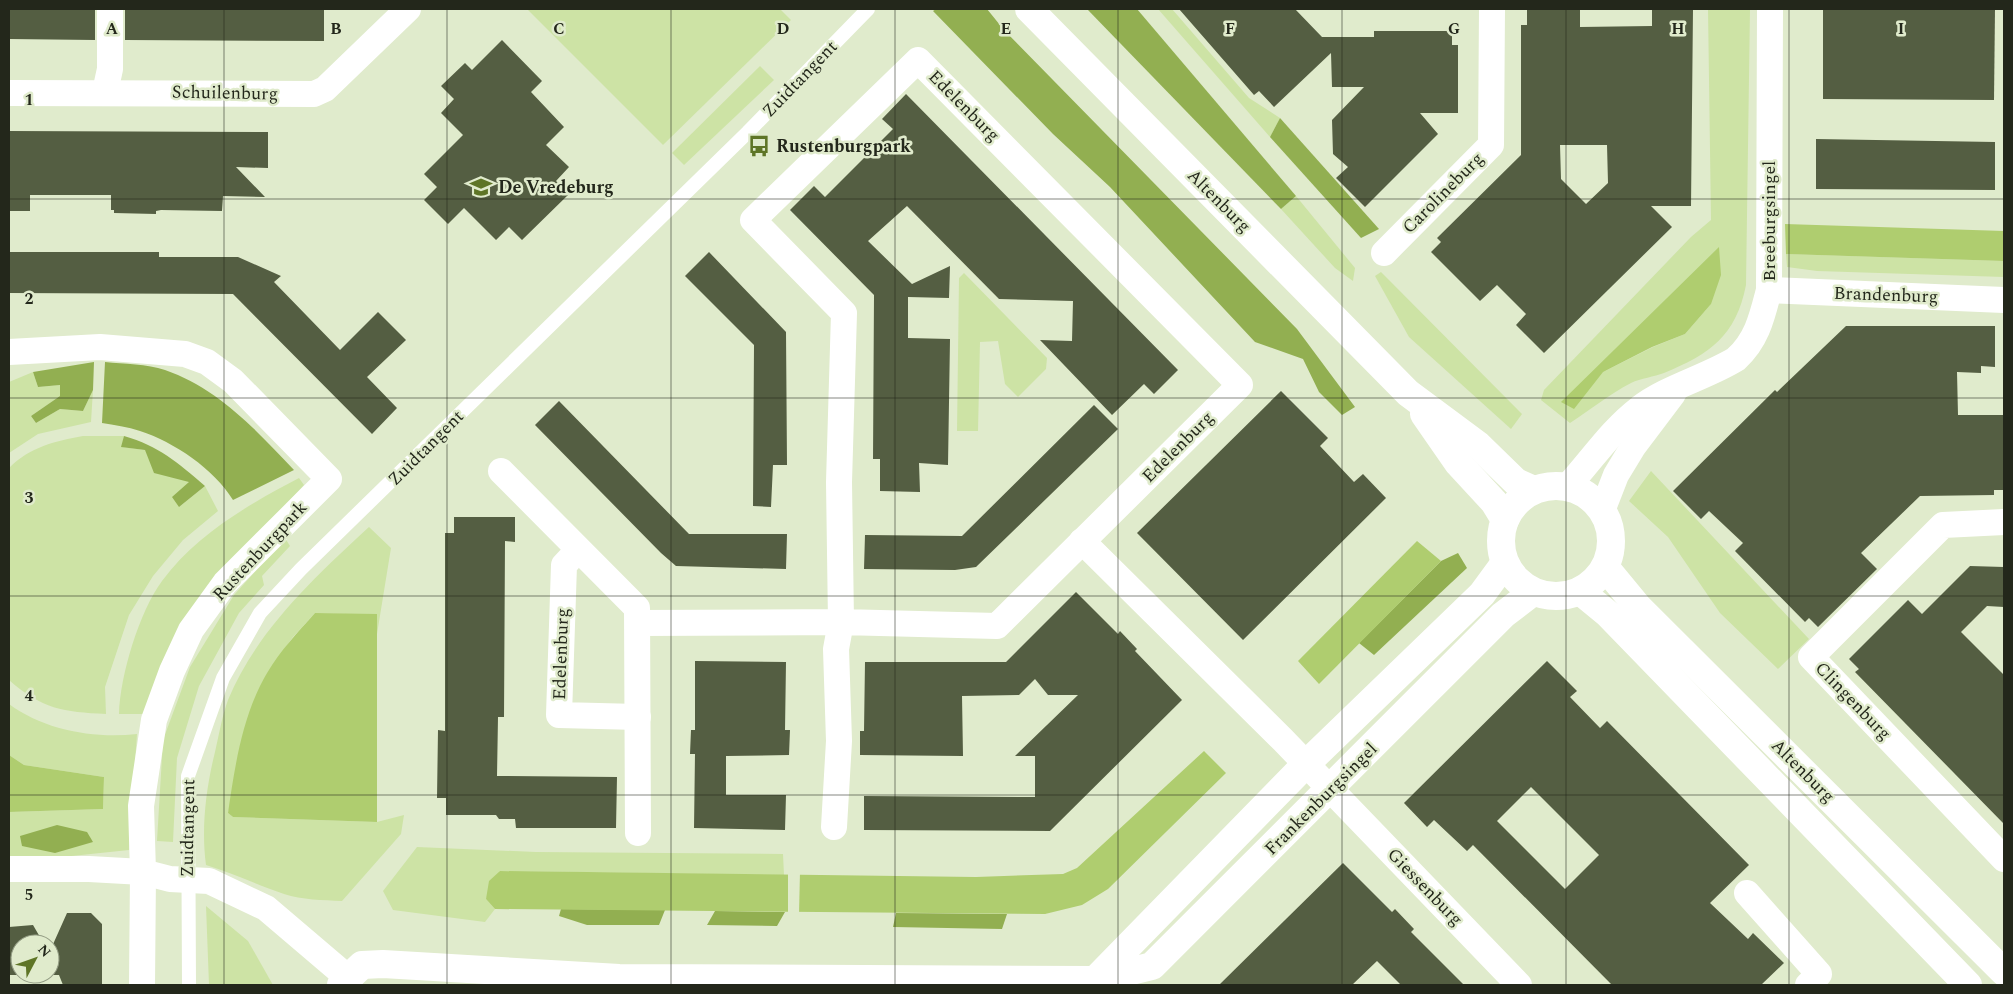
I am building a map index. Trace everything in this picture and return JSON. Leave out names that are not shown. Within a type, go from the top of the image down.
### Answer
[{"type":"main road","name":"Altenburg","points":[[1029,9],[1408,393],[1458,463],[1494,502],[1505,520]]},
{"type":"main road","name":"Altenburg","points":[[1408,393],[1478,444],[1516,482],[1534,490]]},
{"type":"main road","points":[[1546,487],[1567,487],[1587,496],[1602,511],[1607,520],[1611,537],[1610,550],[1605,567],[1580,591],[1564,596],[1547,596],[1533,592],[1519,583],[1504,564],[1500,543],[1505,520],[1516,503],[1534,490],[1546,487]]},
{"type":"main road","name":"Frankenburgsingel","points":[[1095,983],[1305,765],[1482,594],[1504,564]]},
{"type":"main road","name":"Altenburg","points":[[1605,567],[1632,601],[2004,972]]},
{"type":"main road","name":"Altenburg","points":[[1580,591],[1608,614],[1968,985]]},
{"type":"main road","name":"Frankenburgsingel","points":[[344,981],[362,965],[383,964],[618,982],[1095,983],[1152,966],[1503,615],[1533,592]]},
{"type":"street","points":[[105,92],[110,69],[110,9]]},
{"type":"street","name":"Schuilenburg","points":[[9,92],[314,94],[325,89],[408,9]]},
{"type":"street","name":"Carolineburg","points":[[1384,253],[1491,145],[1492,9]]},
{"type":"street","name":"Breeburgsingel","points":[[1567,487],[1592,459],[1612,432],[1641,406],[1724,366],[1747,349],[1760,327],[1769,290],[1770,9]]},
{"type":"street","name":"Edelenburg","points":[[638,622],[841,622],[997,626],[1240,385],[918,60],[752,220],[844,313],[839,482],[841,622],[836,649],[839,741],[834,827]]},
{"type":"street","name":"Brandenburg","points":[[1769,290],[2004,300]]},
{"type":"street","name":"Rustenburgpark","points":[[9,352],[100,347],[185,354],[208,362],[233,381],[329,479],[225,583],[192,630],[172,671],[154,720],[141,806],[143,872],[142,985]]},
{"type":"street","name":"Breeburgsingel","points":[[1602,511],[1616,475],[1633,447],[1678,388]]},
{"type":"street","points":[[502,471],[637,608],[638,833]]},
{"type":"street","name":"Clingenburg","points":[[2004,522],[1943,525],[1812,658],[2004,859]]},
{"type":"street","points":[[1082,541],[1305,765]]},
{"type":"street","name":"Edelenburg","points":[[578,550],[564,565],[559,715],[638,717]]},
{"type":"street","name":"Giessenburg","points":[[1305,765],[1331,789],[1519,985]]},
{"type":"street","name":"Frankenburgsingel","points":[[9,869],[89,868],[143,872],[170,879],[209,881],[266,908],[344,981]]},
{"type":"street","points":[[1747,893],[1820,974],[1808,985]]},
{"type":"lane","name":"Zuidtangent","points":[[189,985],[188,776],[223,678],[260,613],[300,569],[748,132],[868,9]]},
{"type":"shaded area","points":[[527,9],[780,9],[791,20],[663,145]]},
{"type":"shaded area","points":[[936,9],[987,9],[1004,30],[1297,329],[1355,407],[1342,415],[1319,392],[1303,359],[1255,342],[1110,187],[1053,134],[933,11]]},
{"type":"shaded area","points":[[1087,9],[1137,9],[1296,196],[1281,209]]},
{"type":"shaded area","points":[[1158,9],[1172,9],[1249,98],[1280,118],[1270,137]]},
{"type":"shaded area","points":[[1708,9],[1750,9],[1746,285],[1735,318],[1719,341],[1708,350],[1664,373],[1631,383],[1570,423],[1541,400],[1544,390],[1691,237],[1711,220]],"holes":[[[1711,304],[1685,334],[1653,347],[1603,372]]]},
{"type":"shaded area","points":[[760,66],[774,80],[684,165],[672,153]]},
{"type":"shaded area","points":[[1280,118],[1379,229],[1361,238],[1270,137]]},
{"type":"shaded area","points":[[1296,196],[1355,268],[1353,281],[1335,268],[1281,209]]},
{"type":"shaded area","points":[[1785,224],[2004,231],[2004,261],[1786,254]]},
{"type":"shaded area","points":[[1719,247],[1721,275],[1711,304],[1685,334],[1652,347],[1603,372],[1574,409],[1561,402]]},
{"type":"shaded area","points":[[1786,254],[2004,261],[2004,277],[1817,271],[1787,267]]},
{"type":"shaded area","points":[[1381,272],[1522,414],[1511,429],[1409,337],[1375,276]]},
{"type":"shaded area","points":[[964,273],[1047,358],[1046,369],[1018,397],[1005,384],[998,341],[980,342],[978,431],[957,431],[959,278]]},
{"type":"shaded area","points":[[94,362],[93,390],[83,411],[60,409],[36,423],[31,416],[60,396],[60,385],[38,387],[33,372]]},
{"type":"shaded area","points":[[105,362],[158,368],[184,378],[202,388],[236,412],[294,470],[233,500],[204,467],[179,449],[140,431],[102,423]]},
{"type":"shaded area","points":[[33,372],[38,387],[60,385],[60,396],[31,416],[36,423],[60,409],[83,411],[93,390],[91,422],[38,434],[9,453],[9,382]]},
{"type":"shaded area","points":[[83,436],[124,436],[122,447],[145,450],[190,482],[179,507],[205,486],[218,511],[183,540],[153,576],[129,615],[105,687],[106,714],[77,712],[54,707],[32,697],[9,680],[9,468],[25,455],[43,446]]},
{"type":"shaded area","points":[[124,436],[158,450],[205,486],[179,507],[172,497],[189,482],[154,473],[145,450],[121,447]]},
{"type":"shaded area","points":[[1651,471],[1809,639],[1778,669],[1720,613],[1668,537],[1629,501]]},
{"type":"shaded area","points":[[299,478],[304,485],[228,567],[149,714],[119,714],[123,682],[132,645],[146,610],[162,581],[191,549],[224,522]]},
{"type":"shaded area","points":[[369,527],[391,548],[377,634],[377,615],[315,613],[293,637],[267,673],[228,813],[233,817],[377,822],[404,815],[401,834],[342,901],[298,897],[284,894],[206,865],[204,822],[209,780],[228,700],[255,650],[271,628],[308,585]]},
{"type":"shaded area","points":[[285,538],[290,546],[262,576],[264,585],[239,613],[199,686],[177,758],[173,842],[157,841],[163,740],[190,667],[234,595]]},
{"type":"shaded area","points":[[1417,541],[1441,561],[1319,684],[1298,661]]},
{"type":"shaded area","points":[[1458,553],[1467,568],[1374,655],[1359,643],[1441,561]]},
{"type":"shaded area","points":[[315,613],[377,614],[377,822],[233,817],[228,813],[241,741],[251,706],[258,689],[272,665]]},
{"type":"shaded area","points":[[9,704],[38,720],[70,731],[104,735],[137,734],[129,850],[43,859],[9,858],[9,812],[103,809],[104,777],[24,765],[9,755]]},
{"type":"shaded area","points":[[1204,751],[1226,773],[1108,889],[1082,905],[1045,914],[495,909],[486,899],[489,881],[500,871],[976,877],[1063,874],[1077,868]]},
{"type":"shaded area","points":[[9,755],[24,765],[104,777],[103,809],[9,812]]},
{"type":"shaded area","points":[[57,825],[87,832],[93,842],[55,853],[22,846],[20,836]]},
{"type":"shaded area","points":[[417,847],[536,852],[783,854],[784,875],[500,871],[486,899],[495,909],[485,922],[393,910],[383,891]]},
{"type":"shaded area","points":[[206,906],[248,941],[273,985],[209,985]]},
{"type":"shaded area","points":[[561,909],[665,910],[659,925],[587,925],[559,916]]},
{"type":"shaded area","points":[[715,911],[785,912],[777,926],[707,925]]},
{"type":"shaded area","points":[[896,913],[1007,914],[1002,929],[893,927]]},
{"type":"pier","points":[[788,872],[800,872],[799,914],[788,914]]},
{"type":"building","points":[[9,9],[95,9],[95,40],[9,39]]},
{"type":"building","points":[[125,9],[324,9],[324,41],[125,40]]},
{"type":"building","points":[[1179,9],[1295,9],[1322,37],[1374,37],[1374,31],[1452,31],[1452,45],[1458,45],[1458,113],[1420,113],[1438,134],[1365,207],[1336,178],[1348,167],[1333,154],[1332,120],[1364,87],[1332,87],[1331,53],[1274,107],[1259,91],[1254,95]]},
{"type":"building","points":[[1527,9],[1580,9],[1580,27],[1652,26],[1652,9],[1693,9],[1691,206],[1651,206],[1672,227],[1544,353],[1516,325],[1526,314],[1497,285],[1480,301],[1431,252],[1441,242],[1437,238],[1521,155],[1521,25],[1527,25]],"holes":[[[1560,145],[1607,145],[1608,183],[1586,204],[1561,179]]]},
{"type":"building","points":[[1823,9],[1995,9],[1994,100],[1823,99]]},
{"type":"building","points":[[502,40],[542,81],[531,92],[564,127],[546,145],[569,167],[556,181],[569,194],[522,240],[509,227],[496,240],[464,208],[448,224],[424,200],[437,187],[424,174],[463,135],[441,113],[454,99],[441,86],[465,63],[472,70]]},
{"type":"building","points":[[906,94],[1178,370],[1154,394],[1144,384],[1112,415],[1040,340],[1072,341],[1073,301],[999,299],[907,206],[868,241],[912,284],[950,266],[949,298],[908,297],[908,338],[950,339],[948,465],[919,463],[920,492],[880,491],[880,459],[873,459],[874,295],[790,210],[814,186],[825,197],[893,129],[882,119]]},
{"type":"building","points":[[9,131],[268,132],[268,168],[236,167],[265,197],[223,196],[222,211],[161,210],[156,211],[156,214],[114,213],[114,210],[111,210],[111,195],[30,195],[30,211],[9,211]]},
{"type":"building","points":[[1816,139],[1995,142],[1995,190],[1816,189]]},
{"type":"building","points":[[9,252],[159,252],[159,257],[238,257],[281,276],[274,282],[340,350],[378,312],[406,340],[367,377],[397,408],[372,434],[233,294],[9,293]]},
{"type":"building","points":[[709,252],[786,332],[787,465],[773,465],[771,507],[753,506],[754,345],[685,276]]},
{"type":"building","points":[[1846,326],[1995,326],[1995,367],[1981,366],[1981,373],[1957,372],[1958,415],[2004,415],[2004,490],[1994,490],[1994,495],[1920,496],[1861,553],[1877,569],[1818,627],[1809,618],[1805,622],[1735,551],[1743,543],[1709,511],[1701,519],[1673,491],[1775,390],[1777,392]]},
{"type":"building","points":[[1281,391],[1328,438],[1320,446],[1354,482],[1363,474],[1386,498],[1243,640],[1137,533]]},
{"type":"building","points":[[559,401],[689,534],[787,534],[786,569],[676,566],[535,425]]},
{"type":"building","points":[[1094,405],[1118,429],[976,567],[955,570],[864,569],[865,535],[962,536]]},
{"type":"building","points":[[454,517],[515,517],[515,542],[505,541],[504,717],[498,717],[497,776],[617,777],[616,828],[516,828],[515,819],[499,819],[496,815],[446,815],[446,798],[437,798],[438,730],[445,731],[445,533],[454,533]]},
{"type":"building","points":[[1970,566],[2004,567],[2004,607],[1987,606],[1961,632],[2004,675],[2004,824],[1855,672],[1859,669],[1849,659],[1908,600],[1922,614]]},
{"type":"building","points":[[1076,592],[1118,634],[1120,631],[1137,649],[1135,651],[1182,700],[1050,831],[864,830],[864,796],[1035,797],[1035,756],[1015,756],[1078,695],[1048,695],[1035,679],[1019,695],[962,696],[963,756],[860,755],[860,731],[864,731],[865,662],[1006,662]]},
{"type":"building","points":[[695,661],[786,662],[785,730],[790,730],[789,755],[726,756],[726,795],[786,795],[785,830],[694,828],[695,754],[690,754],[691,730],[695,730]]},
{"type":"building","points":[[1547,661],[1577,691],[1570,697],[1600,728],[1607,721],[1749,865],[1710,903],[1748,939],[1753,933],[1784,963],[1761,985],[1612,985],[1473,845],[1467,851],[1434,820],[1427,827],[1404,803]],"holes":[[[1531,787],[1599,855],[1565,889],[1497,821]]]},
{"type":"building","points":[[1343,863],[1392,912],[1395,909],[1414,929],[1411,932],[1464,985],[1401,985],[1377,961],[1352,985],[1219,985]]},
{"type":"building","points":[[67,913],[91,913],[102,924],[102,985],[63,985],[60,978],[60,934],[58,934]]},
{"type":"building","points":[[33,925],[38,934],[10,934],[9,975],[9,927]]},
{"type":"place","name":"Rustenburgpark","points":[[759,146]]},
{"type":"place","name":"De Vredeburg","points":[[481,187]]}]
